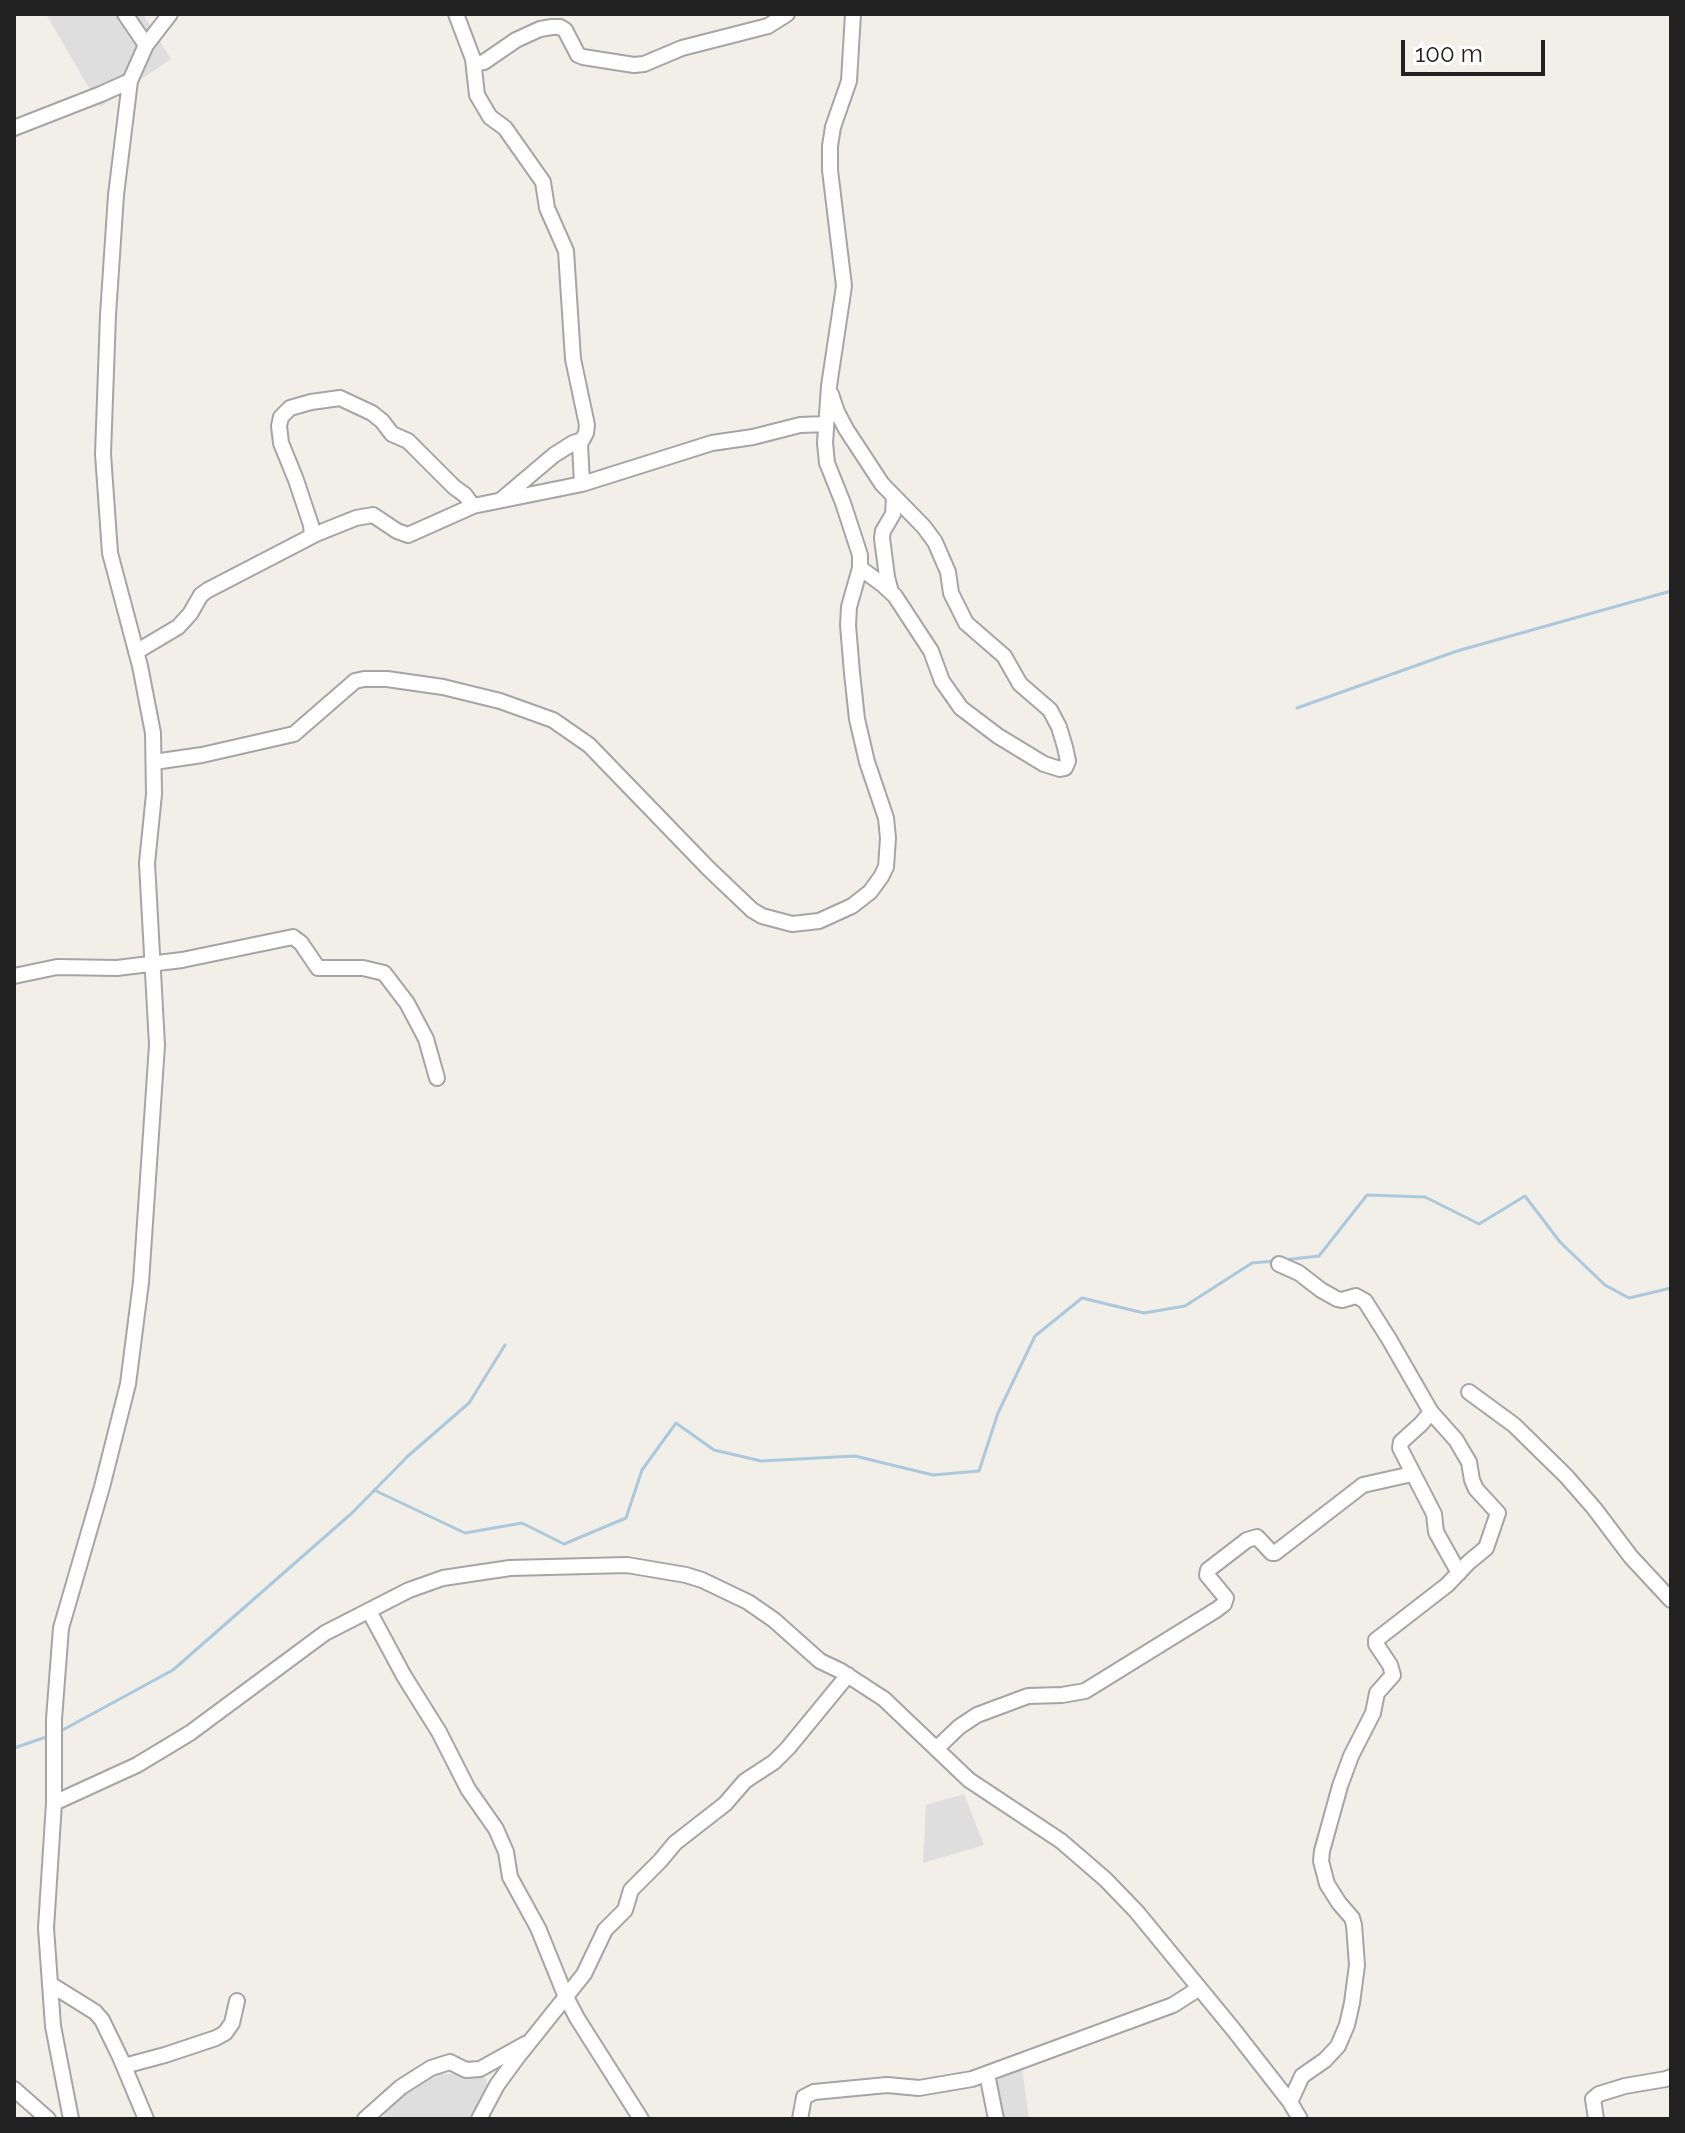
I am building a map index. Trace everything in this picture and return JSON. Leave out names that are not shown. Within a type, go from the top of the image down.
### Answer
[{"type":"street","points":[[125,14],[146,45]]},
{"type":"street","points":[[71,2119],[53,2026],[46,1928],[54,1803],[54,1719],[61,1628],[95,1515],[128,1384],[141,1282],[157,1045],[147,863],[154,794],[153,733],[110,553],[103,454],[113,234],[130,81],[146,45],[170,14]]},
{"type":"street","points":[[456,14],[474,64],[477,95],[490,117],[505,128],[543,182],[547,208],[566,251],[573,359],[587,425],[580,460],[582,484]]},
{"type":"street","points":[[474,64],[484,62],[516,40],[552,27],[565,30],[578,55],[644,64],[682,48],[768,26],[787,14]]},
{"type":"street","points":[[154,762],[202,755],[294,734],[355,681],[387,679],[443,687],[500,701],[553,720],[589,745],[752,910],[792,924],[819,921],[852,906],[870,892],[886,867],[888,838],[886,818],[867,762],[857,719],[852,673],[849,607],[860,568],[860,555],[827,463],[826,424],[844,286],[830,146],[833,127],[849,81],[853,14]]},
{"type":"street","points":[[14,128],[130,81]]},
{"type":"street","points":[[829,386],[837,412],[851,438],[882,484],[935,542],[946,564],[951,593],[966,623],[1004,656],[1020,684],[1050,710],[1065,747],[1068,761],[1065,768],[1044,764],[998,736],[961,708],[942,681],[931,651],[891,593],[860,568]]},
{"type":"street","points":[[312,536],[311,525],[281,443],[279,426],[281,417],[290,408],[322,400],[340,398],[372,413],[392,434],[408,441],[473,506]]},
{"type":"street","points":[[136,652],[178,627],[208,590],[312,536],[368,515],[380,518],[408,535],[473,506],[582,484],[712,443],[800,425],[826,424]]},
{"type":"street","points":[[502,499],[554,455],[582,440]]},
{"type":"street","points":[[891,593],[882,538],[893,514],[894,497]]},
{"type":"street","points":[[14,976],[57,967],[97,969],[182,960],[293,937],[301,943],[318,968],[363,968],[381,972],[390,979],[426,1039],[437,1078]]},
{"type":"street","points":[[1279,1264],[1299,1273],[1337,1299],[1356,1296],[1365,1301],[1431,1412],[1456,1440],[1469,1462],[1474,1486],[1498,1513],[1486,1548],[1447,1585],[1376,1640],[1393,1675],[1377,1693],[1373,1713],[1341,1780],[1321,1861],[1327,1884],[1354,1925],[1357,1965],[1352,2003],[1338,2046],[1325,2060],[1302,2076],[1290,2102]]},
{"type":"street","points":[[1469,1392],[1514,1425],[1566,1476],[1631,1557],[1671,1600]]},
{"type":"street","points":[[1431,1412],[1400,1445],[1434,1514],[1436,1532],[1459,1573]]},
{"type":"street","points":[[937,1748],[977,1715],[1028,1696],[1085,1691],[1216,1610],[1226,1598],[1207,1575],[1208,1570],[1247,1540],[1257,1537],[1275,1553],[1363,1485],[1412,1474]]},
{"type":"street","points":[[54,1803],[137,1765],[190,1733],[325,1633],[409,1590],[472,1573],[510,1568],[627,1565],[694,1578],[748,1602],[774,1620],[820,1661],[884,1699],[969,1780],[1061,1841],[1105,1879],[1136,1911],[1290,2102],[1300,2119]]},
{"type":"street","points":[[369,1611],[468,1789],[496,1829],[506,1852],[510,1877],[538,1928],[566,1997],[641,2119]]},
{"type":"street","points":[[479,2119],[497,2085],[584,1974],[605,1930],[625,1910],[631,1890],[675,1843],[725,1804],[745,1781],[774,1762],[848,1675]]},
{"type":"street","points":[[50,1984],[95,2012],[110,2034],[146,2119]]},
{"type":"street","points":[[800,2119],[804,2097],[814,2092],[887,2085],[919,2088],[987,2074],[1173,2005],[1198,1989]]},
{"type":"street","points":[[124,2066],[225,2033],[232,2023],[237,2001]]},
{"type":"street","points":[[365,2119],[401,2087],[431,2068],[450,2062],[466,2070],[480,2069],[529,2042]]},
{"type":"street","points":[[987,2074],[996,2119]]},
{"type":"street","points":[[1596,2119],[1592,2102],[1599,2094],[1671,2077]]},
{"type":"street","points":[[14,2089],[48,2119]]},
{"type":"shaded area","points":[[46,14],[143,14],[171,59],[100,107]]},
{"type":"shaded area","points":[[964,1794],[984,1845],[923,1863],[926,1805]]},
{"type":"shaded area","points":[[1022,2068],[1029,2119],[998,2119],[992,2076]]},
{"type":"shaded area","points":[[427,2073],[484,2075],[491,2095],[474,2119],[391,2119],[381,2115]]},
{"type":"waterway","points":[[1297,708],[1457,651],[1671,591]]},
{"type":"waterway","points":[[1283,1260],[1319,1256],[1367,1195],[1425,1197],[1479,1224],[1525,1196],[1560,1242],[1605,1285],[1629,1298],[1671,1288]]},
{"type":"waterway","points":[[374,1490],[465,1533],[522,1523],[564,1544],[626,1518],[642,1470],[676,1423],[714,1450],[761,1461],[855,1456],[933,1475],[979,1471],[998,1413],[1035,1336],[1082,1298],[1144,1313],[1185,1306],[1252,1263],[1275,1261]]},
{"type":"waterway","points":[[59,1732],[173,1670],[352,1513],[408,1456],[469,1403],[505,1345]]},
{"type":"waterway","points":[[14,1748],[49,1736]]}]
